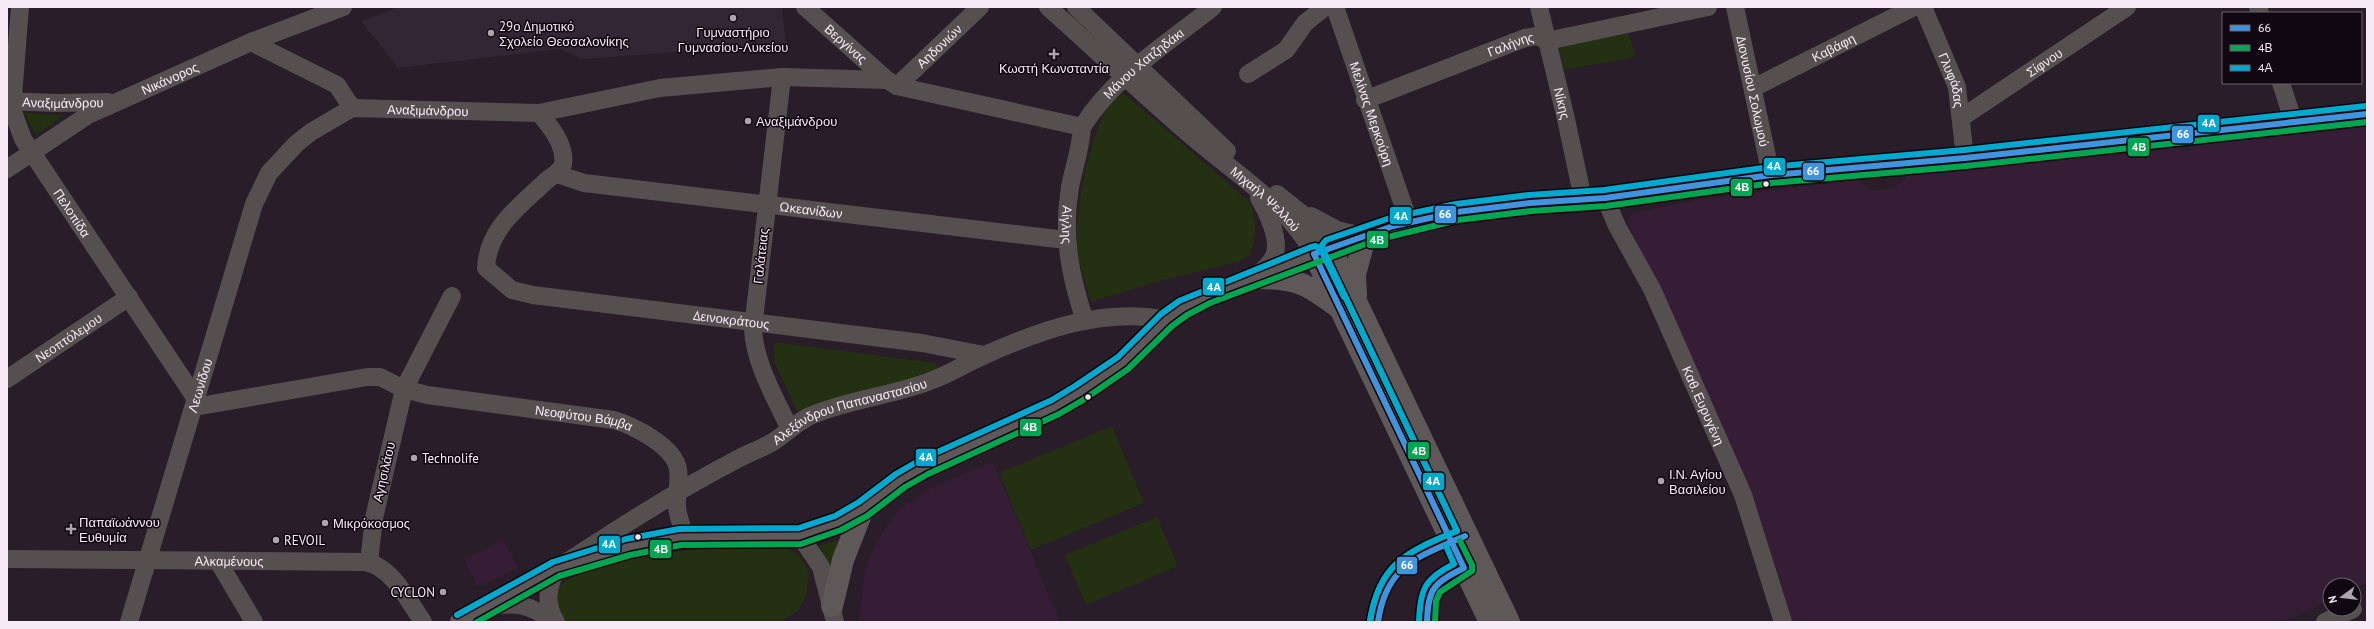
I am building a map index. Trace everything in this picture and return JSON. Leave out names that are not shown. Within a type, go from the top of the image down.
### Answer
[{"type":"main road","name":"Αλεξάνδρου Παπαναστασίου","points":[[461,622],[556,569],[628,547],[685,537],[800,536],[838,523],[863,509],[901,480],[924,467],[1056,407],[1079,393],[1123,363],[1167,320],[1183,308],[1201,299],[1364,235],[1409,222],[1457,212],[1605,198],[1771,175],[1965,158],[2367,114]]},
{"type":"main road","points":[[1255,278],[1290,279],[1349,306],[1364,235]]},
{"type":"main road","name":"Μιχαήλ Ψελλού","points":[[1322,251],[1509,622]]},
{"type":"main road","name":"Μιχαήλ Ψελλού","points":[[1349,306],[1490,622]]},
{"type":"main road","points":[[833,614],[843,560],[863,509]]},
{"type":"street","name":"Πελοπίδα","points":[[20,7],[9,101],[15,123],[32,153],[129,297],[195,403]]},
{"type":"street","name":"Νικάνορος","points":[[7,169],[88,115],[251,42],[343,7]]},
{"type":"street","name":"Βεργίνας","points":[[805,7],[892,83]]},
{"type":"street","name":"Αηδονιών","points":[[892,83],[980,7]]},
{"type":"street","name":"Μιχαήλ Ψελλού","points":[[1048,7],[1124,76],[1251,185],[1322,251]]},
{"type":"street","name":"Μιχαήλ Ψελλού","points":[[1076,7],[1221,146],[1315,224],[1322,251]]},
{"type":"street","name":"Μάνου Χατζηδάκι","points":[[1082,127],[1095,107],[1124,76],[1139,66],[1213,7]]},
{"type":"street","points":[[1248,74],[1286,50],[1305,23],[1325,7]]},
{"type":"street","name":"Μελίνας Μερκούρη","points":[[1335,7],[1365,100],[1409,222]]},
{"type":"street","name":"Νίκης","points":[[1539,7],[1583,199]]},
{"type":"street","name":"Γαλήνης","points":[[1365,100],[1525,38],[1536,36],[1547,41],[1708,7]]},
{"type":"street","name":"Διονυσίου Σολωμού","points":[[1735,7],[1771,175]]},
{"type":"street","name":"Καβάφη","points":[[1753,88],[1914,7]]},
{"type":"street","name":"Γλυφάδας","points":[[1923,7],[1955,80],[1962,118],[1965,158]]},
{"type":"street","name":"Σίφνου","points":[[1962,118],[2127,7]]},
{"type":"street","points":[[251,42],[302,66],[337,85],[352,108]]},
{"type":"street","name":"Αναξιμάνδρου","points":[[352,108],[539,113],[660,88],[782,77],[892,83],[1082,127]]},
{"type":"street","name":"Γαλάτειας","points":[[782,77],[753,324],[754,337],[758,353],[790,429]]},
{"type":"street","points":[[2281,84],[2294,123]]},
{"type":"street","name":"Αναξιμάνδρου","points":[[9,101],[56,103],[119,101]]},
{"type":"street","name":"Λεωνίδου","points":[[129,622],[254,204],[265,179],[284,156],[306,135],[352,108]]},
{"type":"street","points":[[539,113],[552,129],[562,151],[563,165],[557,174]]},
{"type":"street","name":"Αίγλης","points":[[1082,127],[1070,189],[1066,240],[1073,282],[1085,321]]},
{"type":"street","name":"Ωκεανίδων","points":[[557,174],[584,183],[767,203],[1066,240]]},
{"type":"street","name":"Δεινοκράτους","points":[[557,174],[516,208],[496,234],[487,252],[486,268],[512,290],[532,295],[753,324],[929,344],[984,355]]},
{"type":"street","points":[[1251,185],[1268,213],[1274,235],[1275,254],[1271,262],[1255,278]]},
{"type":"street","name":"Καθ. Ευρυγένη","points":[[1605,198],[1613,219],[1652,290],[1743,495],[1783,622]]},
{"type":"street","points":[[1299,211],[1337,230],[1364,235]]},
{"type":"street","name":"Αγησιλάου","points":[[369,562],[375,511],[402,387],[452,296]]},
{"type":"street","name":"Νεοπτόλεμου","points":[[7,379],[129,297]]},
{"type":"street","name":"Αλεξάνδρου Παπαναστασίου","points":[[556,569],[679,492],[732,461],[770,443],[798,422],[821,412],[917,385],[960,368],[984,355],[1044,333],[1085,321],[1106,316],[1133,315],[1167,320]]},
{"type":"street","name":"Νεοφύτου Βάμβα","points":[[195,403],[367,377],[380,377],[402,387],[426,395],[614,420],[624,423],[653,439],[671,456],[678,470],[679,492],[677,506],[685,537]]},
{"type":"street","points":[[800,536],[821,567],[833,614]]},
{"type":"street","name":"Αλκαμένους","points":[[7,559],[147,559],[218,561],[294,560],[369,562]]},
{"type":"street","points":[[218,561],[254,622]]},
{"type":"street","points":[[369,562],[382,569],[394,581],[423,622]]},
{"type":"street","points":[[556,569],[549,586],[548,600],[556,622]]},
{"type":"street","points":[[484,609],[499,605],[525,606],[536,610],[553,622]]},
{"type":"street","points":[[2325,622],[2336,617]]},
{"type":"shaded area","points":[[399,7],[782,7],[786,44],[581,59],[560,49],[398,68],[361,21]]},
{"type":"shaded area","points":[[2367,126],[2367,583],[2362,585],[2362,577],[2322,577],[2322,603],[2282,622],[1791,622],[1753,505],[1627,222],[1632,213],[1703,199],[1856,180],[1875,191],[1895,187],[1910,174],[2176,146],[2188,151],[2190,143]]},
{"type":"shaded area","points":[[993,462],[1060,622],[859,622],[863,582],[869,558],[884,530],[900,509],[933,487]]},
{"type":"shaded area","points":[[503,539],[518,568],[478,587],[464,559]]},
{"type":"green space","points":[[1625,24],[1636,57],[1564,70],[1558,43]]},
{"type":"green space","points":[[1123,93],[1250,202],[1255,223],[1254,242],[1249,256],[1238,262],[1155,282],[1091,302],[1082,272],[1077,242],[1077,227],[1081,193],[1084,175],[1100,124],[1106,110],[1119,94]]},
{"type":"green space","points":[[24,113],[64,115],[36,135]]},
{"type":"green space","points":[[773,342],[936,363],[937,371],[798,414],[775,363]]},
{"type":"green space","points":[[1112,426],[1144,503],[1031,550],[999,473]]},
{"type":"green space","points":[[1157,517],[1178,566],[1086,605],[1065,555]]},
{"type":"green space","points":[[838,540],[832,563],[828,563],[818,546]]},
{"type":"green space","points":[[706,548],[787,549],[798,554],[809,572],[807,594],[798,611],[780,622],[566,622],[563,619],[557,604],[557,594],[561,585],[571,578],[607,565],[653,555]]},
{"type":"transit line","name":"4Α","points":[[1370,621],[1374,601],[1380,585],[1398,562],[1410,553],[1457,531],[1323,250],[1322,245],[1326,240],[1390,218],[1456,204],[1529,195],[1604,190],[1770,167],[1964,150],[2366,106]]},
{"type":"transit line","name":"66","points":[[1427,622],[1429,601],[1435,588],[1446,578],[1464,568],[1314,254],[1393,226],[1457,212],[1530,203],[1605,198],[1771,175],[1965,158],[2367,114]]},
{"type":"transit line","name":"4Β","points":[[477,622],[559,576],[630,555],[681,545],[801,544],[841,530],[867,516],[905,487],[928,474],[1059,414],[1083,400],[1128,369],[1172,326],[1187,315],[1210,303],[1376,240],[1458,220],[1531,211],[1606,206],[1772,183],[1966,166],[2367,122]]},
{"type":"transit line","name":"4Α","points":[[457,615],[553,562],[626,539],[679,529],[799,528],[835,516],[859,502],[896,474],[920,460],[1052,400],[1075,386],[1118,357],[1161,314],[1179,301],[1311,247],[1316,246],[1321,250],[1344,297]]},
{"type":"transit line","name":"4Β","points":[[1323,250],[1457,531],[1410,553],[1398,562],[1380,585],[1374,601],[1370,621]]},
{"type":"transit line","name":"66","points":[[1378,622],[1382,603],[1388,587],[1397,575],[1419,557],[1465,536]]},
{"type":"transit line","name":"4Β","points":[[1435,622],[1436,601],[1440,592],[1472,571],[1472,565],[1460,541]]},
{"type":"transit line","name":"4Α","points":[[1419,622],[1421,602],[1426,587],[1436,575],[1454,564],[1446,546]]},
{"type":"place","name":"Γυμναστήριο Γυμνασίου-Λυκείου","points":[[733,18]]},
{"type":"place","name":"29ο Δημοτικό Σχολείο Θεσσαλονίκης","points":[[491,33]]},
{"type":"place","name":"Κωστή Κωνσταντία","points":[[1054,54]]},
{"type":"place","name":"Αναξιμάνδρου","points":[[748,121]]},
{"type":"place","name":"Technolife","points":[[414,458]]},
{"type":"place","name":"Ι.Ν. Αγίου Βασιλείου","points":[[1661,481]]},
{"type":"place","name":"Μικρόκοσμος","points":[[325,523]]},
{"type":"place","name":"Παπαϊωάννου Ευθυμία","points":[[71,529]]},
{"type":"place","name":"REVOIL","points":[[276,540]]},
{"type":"place","name":"CYCLON","points":[[443,592]]}]
